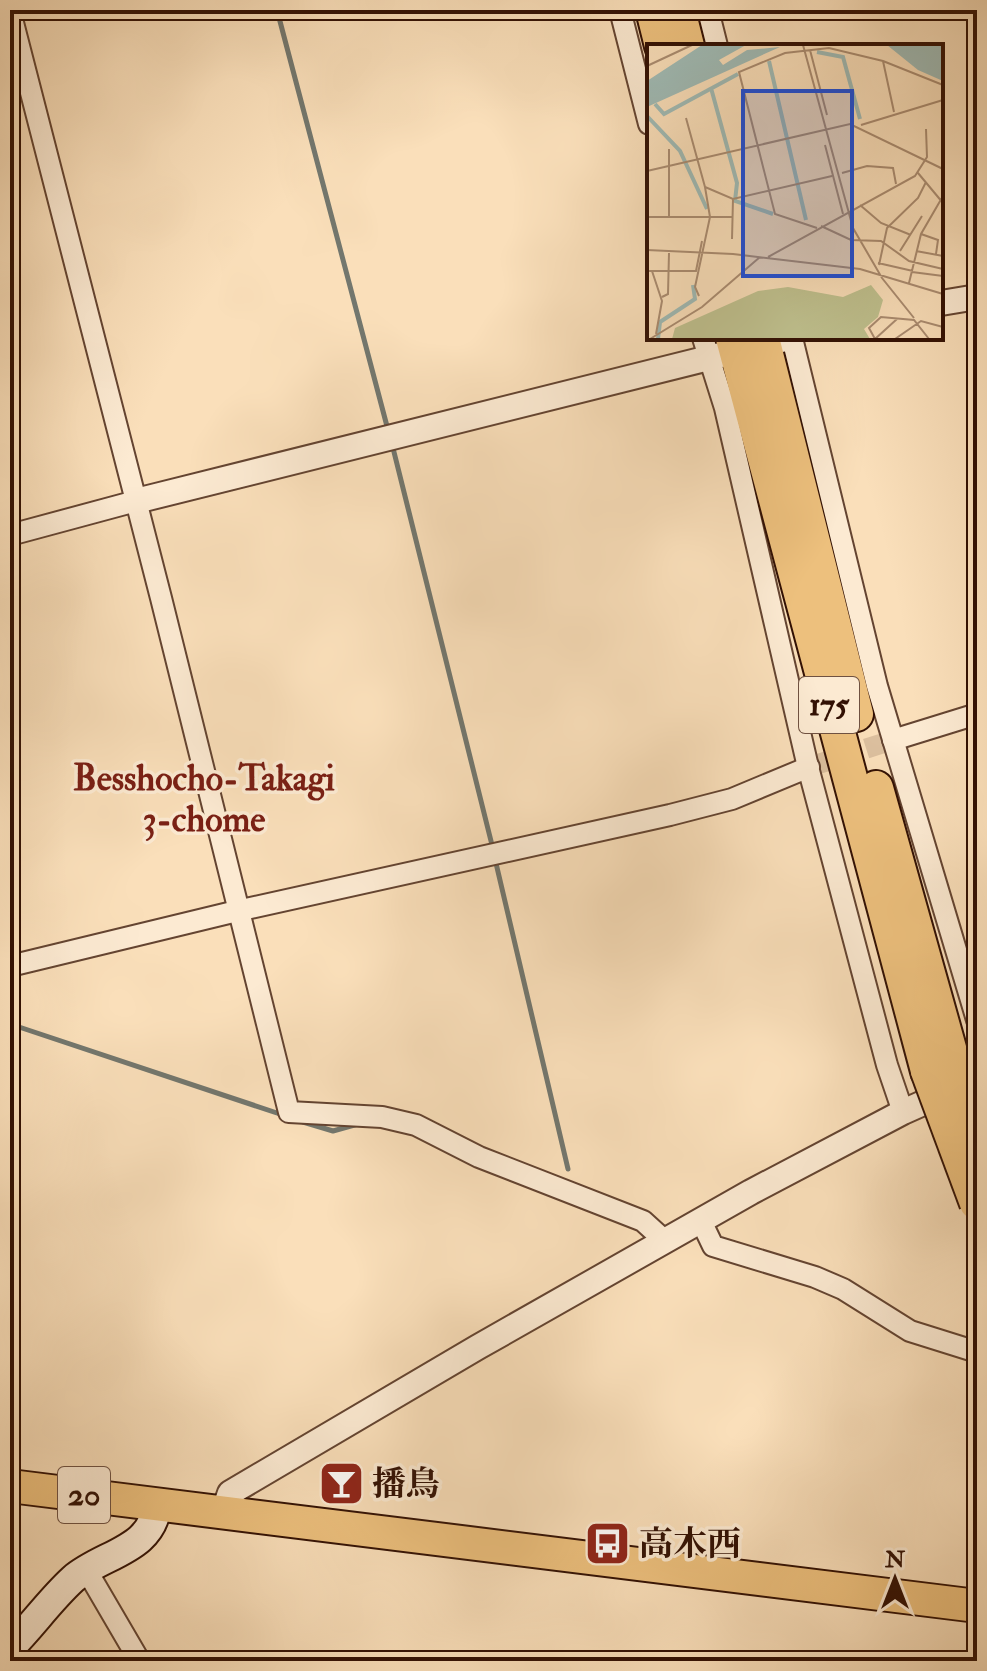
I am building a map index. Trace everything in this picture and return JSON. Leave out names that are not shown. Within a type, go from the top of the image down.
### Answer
[{"type":"highway","points":[[678,10],[686,44]]},
{"type":"highway","points":[[633,14],[660,44]]},
{"type":"highway","name":"175","points":[[749,343],[952,1070],[977,1203]]},
{"type":"highway","name":"175","points":[[952,1070],[977,1129]]},
{"type":"main road","name":"20","points":[[10,1486],[977,1606]]},
{"type":"main road","points":[[11,1644],[75,1577],[141,1541],[156,1520],[157,1504]]},
{"type":"street","points":[[708,10],[716,44]]},
{"type":"street","points":[[10,11],[289,1112],[382,1117],[416,1125],[479,1157],[643,1221],[665,1241]]},
{"type":"street","points":[[633,14],[647,110]]},
{"type":"street","points":[[943,303],[977,297]]},
{"type":"street","points":[[10,535],[749,343]]},
{"type":"street","points":[[749,343],[893,740],[977,1020]]},
{"type":"street","points":[[749,343],[725,408],[809,767],[887,1065],[903,1112]]},
{"type":"street","points":[[893,740],[977,714]]},
{"type":"street","points":[[10,966],[237,911],[670,815],[732,799],[809,767]]},
{"type":"street","points":[[223,1513],[230,1493],[751,1192],[903,1112],[952,1070]]},
{"type":"street","points":[[702,1223],[713,1246],[815,1277],[843,1289],[910,1331],[977,1352]]},
{"type":"street","points":[[87,1571],[139,1660]]},
{"type":"waterway","points":[[277,10],[388,430]]},
{"type":"waterway","points":[[392,444],[493,849]]},
{"type":"waterway","points":[[495,859],[568,1169]]},
{"type":"waterway","points":[[10,1024],[286,1116]]},
{"type":"waterway","points":[[303,1122],[333,1131],[358,1124]]},
{"type":"tunnel","points":[[809,767],[893,740]]},
{"type":"place","name":"播鳥","points":[[341,1484]]},
{"type":"place","name":"高木西","points":[[608,1544]]},
{"type":"district","name":"Besshocho-Takagi 3-chome","points":[[204,798]]}]
